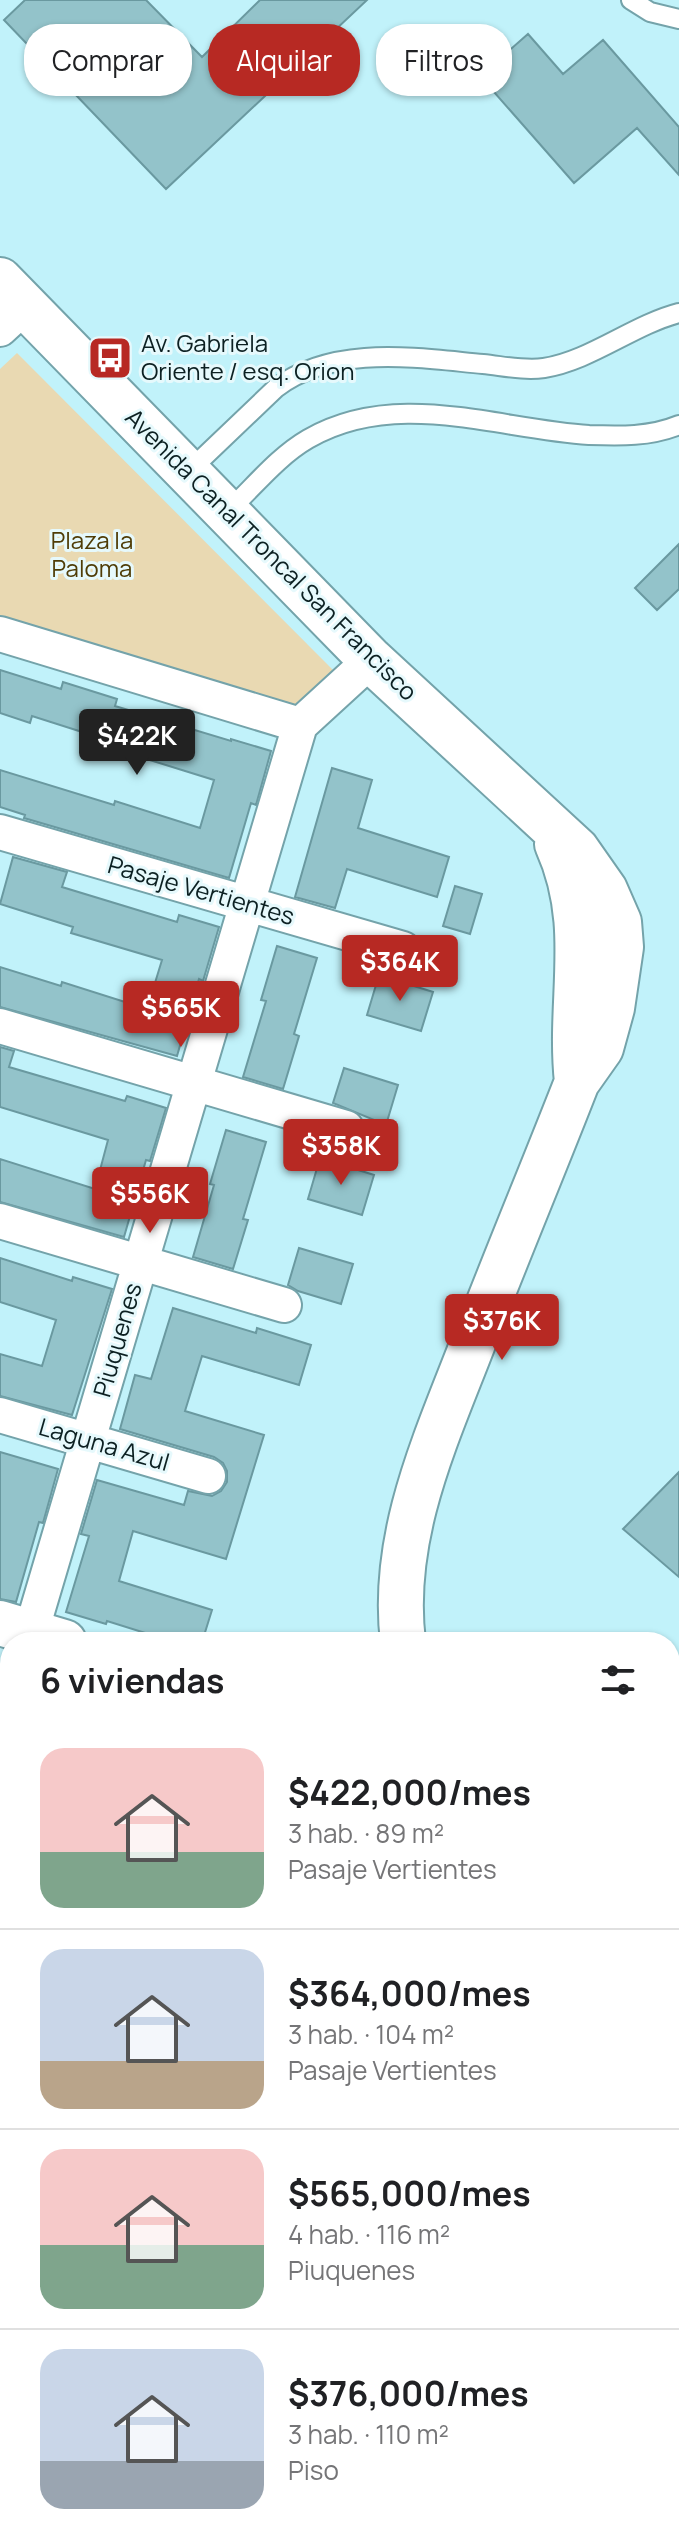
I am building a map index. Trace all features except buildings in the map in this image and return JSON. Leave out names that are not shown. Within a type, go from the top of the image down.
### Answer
[{"type":"main road","name":"Avenida Canal Troncal San Francisco","points":[[8,305],[188,472],[371,660],[577,850],[605,890],[619,922],[621,947],[612,1008],[601,1048],[577,1082],[416,1495],[402,1573],[403,1632]]},
{"type":"street","points":[[0,634],[300,725],[371,660]]},
{"type":"street","name":"Piuquenes","points":[[32,1632],[300,725]]},
{"type":"street","name":"Pasaje Vertientes","points":[[0,832],[403,949]]},
{"type":"street","points":[[0,1026],[346,1128]]},
{"type":"street","points":[[0,1221],[284,1305]]},
{"type":"street","name":"Laguna Azul","points":[[0,1415],[208,1476]]},
{"type":"lane","points":[[631,0],[650,12],[679,19]]},
{"type":"lane","points":[[188,472],[276,388],[321,366],[387,357],[536,369],[561,364],[661,318],[679,313]]},
{"type":"lane","points":[[227,512],[287,454],[306,440],[334,427],[381,414],[408,412],[605,435],[651,434],[679,425]]},
{"type":"green space","name":"Plaza la Paloma","points":[[17,353],[338,675],[298,715],[0,619],[0,369]]},
{"type":"place","name":"Av. Gabriela Oriente / esq. Orion","points":[[110,358]]}]
